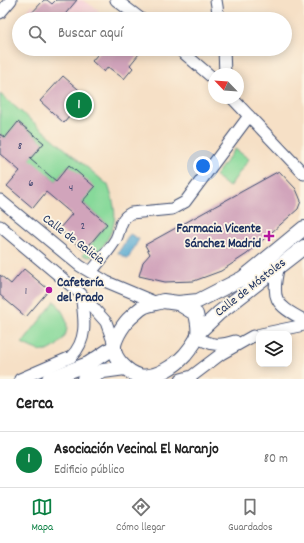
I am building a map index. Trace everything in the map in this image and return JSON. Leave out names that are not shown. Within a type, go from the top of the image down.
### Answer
[{"type":"main road","name":"Calle de Móstoles","points":[[178,303],[198,301],[243,278],[304,228]]},
{"type":"main road","name":"Calle de Móstoles","points":[[198,334],[219,313],[304,247]]},
{"type":"main road","points":[[49,379],[88,364],[114,346],[126,322],[144,306],[163,301],[178,303],[196,314],[198,334],[193,344],[181,359],[168,369],[146,378],[125,368],[116,356],[114,346]]},
{"type":"main road","points":[[84,379],[103,371],[125,368]]},
{"type":"street","points":[[0,13],[11,0]]},
{"type":"street","points":[[116,0],[132,12]]},
{"type":"street","points":[[216,0],[218,12]]},
{"type":"street","points":[[187,56],[208,74]]},
{"type":"street","points":[[224,56],[224,68]]},
{"type":"street","points":[[238,104],[304,174]]},
{"type":"street","points":[[91,272],[116,239],[121,221],[125,216],[131,213],[172,209],[185,202],[199,180],[249,116]]},
{"type":"street","name":"Calle de Galicia","points":[[0,200],[80,266],[107,282],[157,303]]},
{"type":"street","points":[[0,226],[82,294],[106,322],[114,346]]},
{"type":"street","points":[[279,266],[275,294],[278,303],[287,311],[304,320]]},
{"type":"street","points":[[20,379],[64,360],[76,351],[85,324],[82,294]]},
{"type":"street","points":[[276,331],[304,325]]},
{"type":"street","points":[[198,334],[212,345],[222,346],[256,336]]},
{"type":"street","points":[[181,379],[192,376],[221,354],[256,336]]},
{"type":"shaded area","points":[[44,0],[82,0],[99,10],[97,12],[27,12],[32,5],[36,9]]},
{"type":"green space","points":[[0,94],[108,185],[114,206],[114,223],[108,238],[96,256],[88,257],[83,255],[107,224],[82,202],[69,165],[56,181],[29,160],[44,143],[19,122],[5,138],[0,134]]},
{"type":"green space","points":[[235,149],[249,159],[229,187],[215,176]]},
{"type":"green space","points":[[55,301],[63,312],[67,324],[67,330],[62,341],[48,351],[34,349],[22,343]]},
{"type":"water","points":[[130,234],[139,239],[128,259],[118,253]]},
{"type":"building","points":[[44,0],[47,0],[52,4],[56,0],[77,0],[67,12],[33,12]]},
{"type":"building","points":[[96,56],[137,56],[130,65],[133,68],[124,79],[108,67],[104,72],[92,61]]},
{"type":"building","points":[[63,76],[86,96],[64,123],[40,101]]},
{"type":"building","points":[[18,122],[44,143],[30,159],[56,181],[69,165],[95,187],[82,202],[107,224],[84,251],[59,229],[72,214],[46,192],[33,208],[7,186],[20,171],[0,154],[0,134],[5,138]]},
{"type":"building","points":[[279,171],[296,189],[301,201],[298,209],[247,254],[221,271],[194,281],[165,282],[139,276],[143,262],[150,254],[145,245]]},
{"type":"building","points":[[24,269],[49,290],[26,317],[0,295],[0,275],[11,284]]},
{"type":"place","name":"Asociación Vecinal El Naranjo","points":[[79,105]]},
{"type":"place","name":"Farmacia Vicente Sánchez Madrid","points":[[269,236]]},
{"type":"place","name":"Cafetería del Prado","points":[[49,290]]}]
